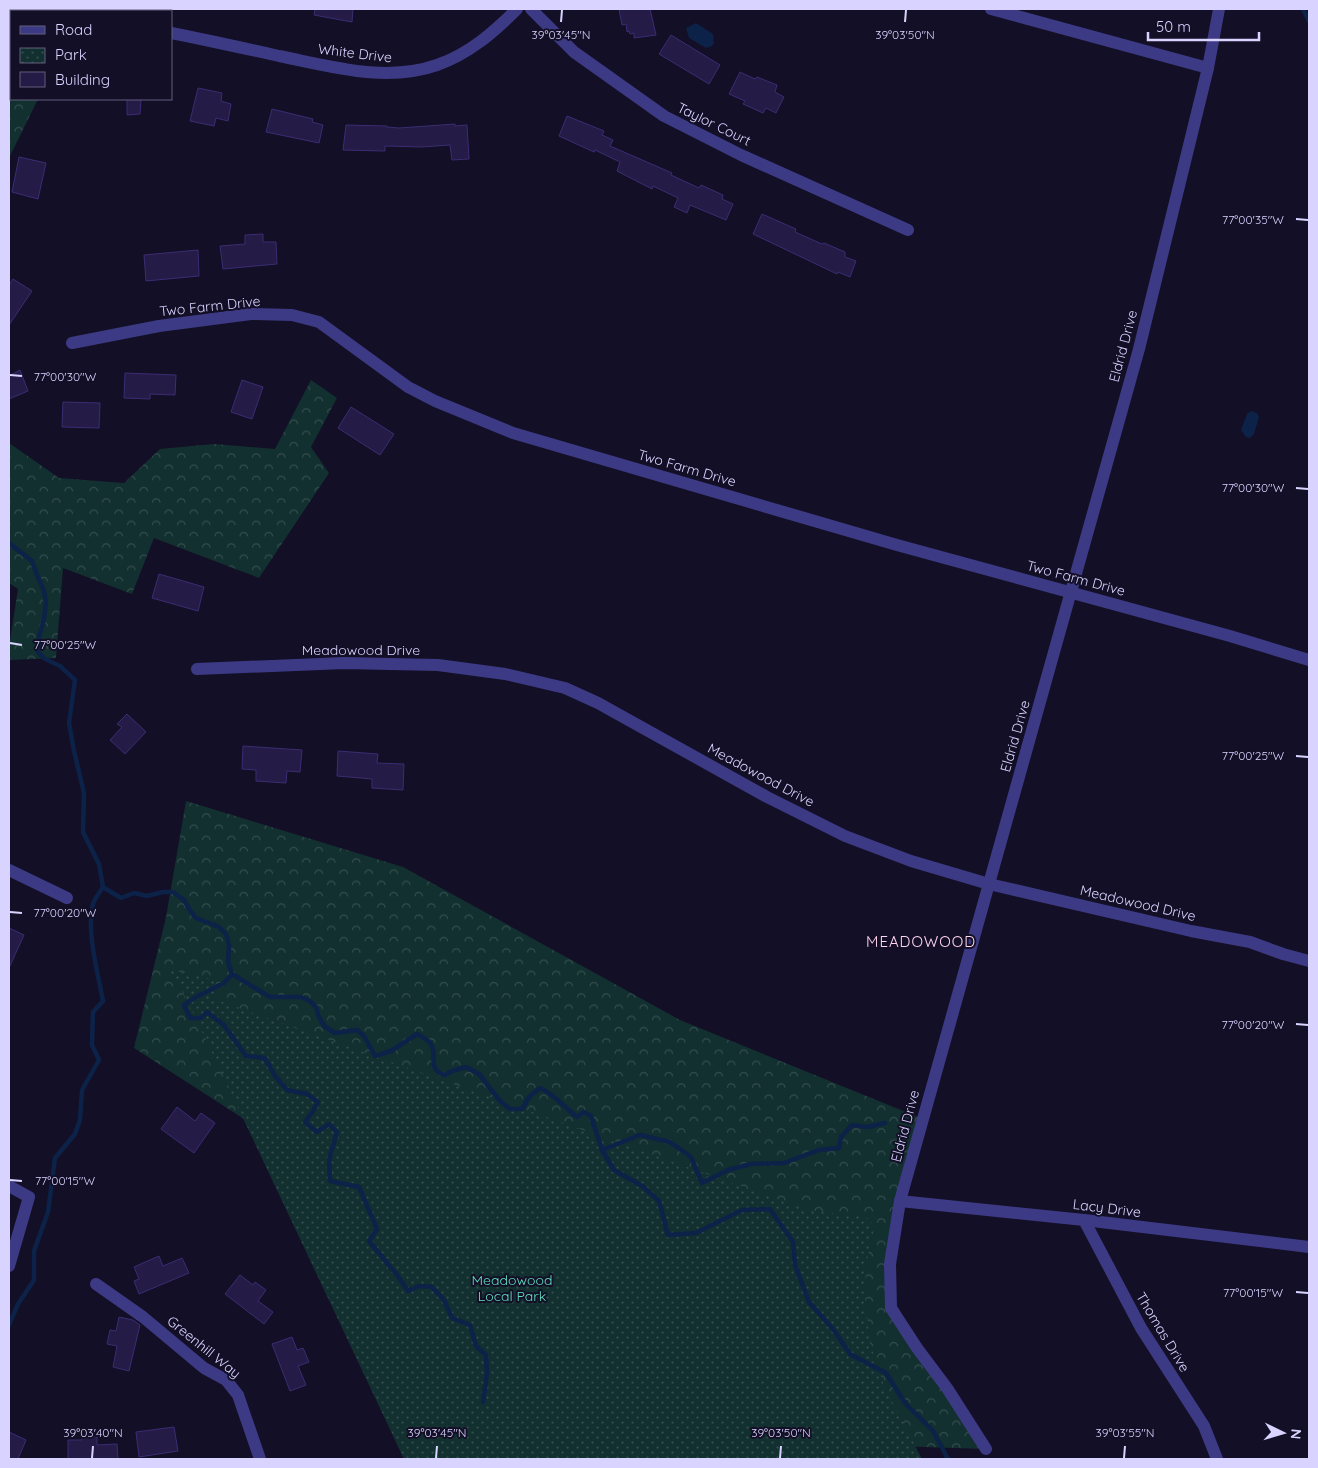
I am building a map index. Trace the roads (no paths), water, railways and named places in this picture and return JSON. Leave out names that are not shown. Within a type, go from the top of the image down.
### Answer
[{"type":"street","name":"White Drive","points":[[172,33],[341,69],[395,74],[436,65],[465,53],[494,32],[518,9]]},
{"type":"street","name":"Taylor Court","points":[[531,9],[574,52],[664,116],[741,155],[908,230]]},
{"type":"street","points":[[991,9],[1208,68]]},
{"type":"street","name":"Eldrid Drive","points":[[986,1449],[947,1388],[917,1348],[891,1308],[890,1264],[900,1201],[1141,342],[1208,68],[1219,9]]},
{"type":"street","name":"Two Farm Drive","points":[[72,343],[184,322],[251,314],[292,315],[319,322],[408,387],[434,401],[513,433],[897,545],[1230,636],[1309,660]]},
{"type":"street","name":"Meadowood Drive","points":[[196,669],[344,663],[438,665],[505,674],[565,688],[598,703],[766,797],[845,836],[911,861],[988,884],[1190,931],[1250,942],[1309,961]]},
{"type":"street","points":[[9,870],[66,898]]},
{"type":"street","points":[[9,1186],[28,1196],[9,1266]]},
{"type":"street","name":"Lacy Drive","points":[[900,1201],[1084,1220],[1309,1247]]},
{"type":"street","name":"Thomas Drive","points":[[1084,1220],[1142,1328],[1204,1426],[1217,1459]]},
{"type":"street","name":"Greenhill Way","points":[[96,1284],[143,1317],[204,1368],[226,1380],[238,1395],[260,1459]]},
{"type":"water","points":[[696,23],[713,34],[714,43],[712,46],[706,48],[689,38],[686,28]]},
{"type":"water","points":[[1251,411],[1257,413],[1259,417],[1254,434],[1250,438],[1246,437],[1241,430],[1247,414]]},
{"type":"waterway","points":[[1303,9],[1309,21]]},
{"type":"waterway","points":[[9,543],[32,561],[44,591],[46,603],[38,652],[45,659],[60,666],[75,680],[69,723],[84,793],[83,832],[99,864],[103,887],[121,898],[134,893],[147,896],[163,892],[173,892],[184,900],[196,918],[219,927],[226,934],[229,945],[228,962],[232,974],[270,997],[301,997],[310,1001],[316,1007],[324,1026],[335,1033],[357,1030],[364,1036],[375,1056],[391,1051],[417,1034],[427,1039],[431,1044],[434,1065],[439,1072],[445,1075],[466,1067],[479,1074],[500,1101],[510,1109],[522,1109],[529,1097],[540,1088],[554,1097],[577,1117],[584,1112],[591,1116],[602,1150],[614,1170],[642,1186],[659,1201],[668,1235],[696,1233],[742,1210],[770,1209],[793,1242],[795,1265],[809,1302],[833,1329],[850,1354],[886,1373],[905,1403],[933,1431],[948,1459]]},
{"type":"waterway","points":[[9,1325],[18,1304],[34,1280],[34,1251],[48,1212],[55,1158],[75,1134],[80,1120],[82,1090],[99,1060],[92,1045],[93,1012],[103,1001],[92,939],[91,915],[93,904],[103,887]]},
{"type":"waterway","points":[[232,974],[224,983],[184,1005],[190,1018],[201,1018],[207,1012],[224,1025],[246,1056],[265,1058],[275,1076],[287,1090],[307,1094],[318,1102],[305,1122],[317,1132],[329,1124],[337,1132],[329,1160],[330,1181],[359,1187],[377,1229],[369,1241],[408,1291],[419,1286],[432,1287],[444,1300],[452,1318],[470,1325],[476,1346],[486,1355],[487,1374],[483,1402]]},
{"type":"waterway","points":[[602,1150],[640,1135],[670,1142],[691,1157],[702,1183],[728,1170],[751,1164],[784,1163],[819,1150],[839,1148],[841,1137],[852,1125],[868,1127],[885,1123]]},
{"type":"district","name":"MEADOWOOD","points":[[921,942]]},
{"type":"park label","name":"Meadowood Local Park","points":[[512,1288]]}]
